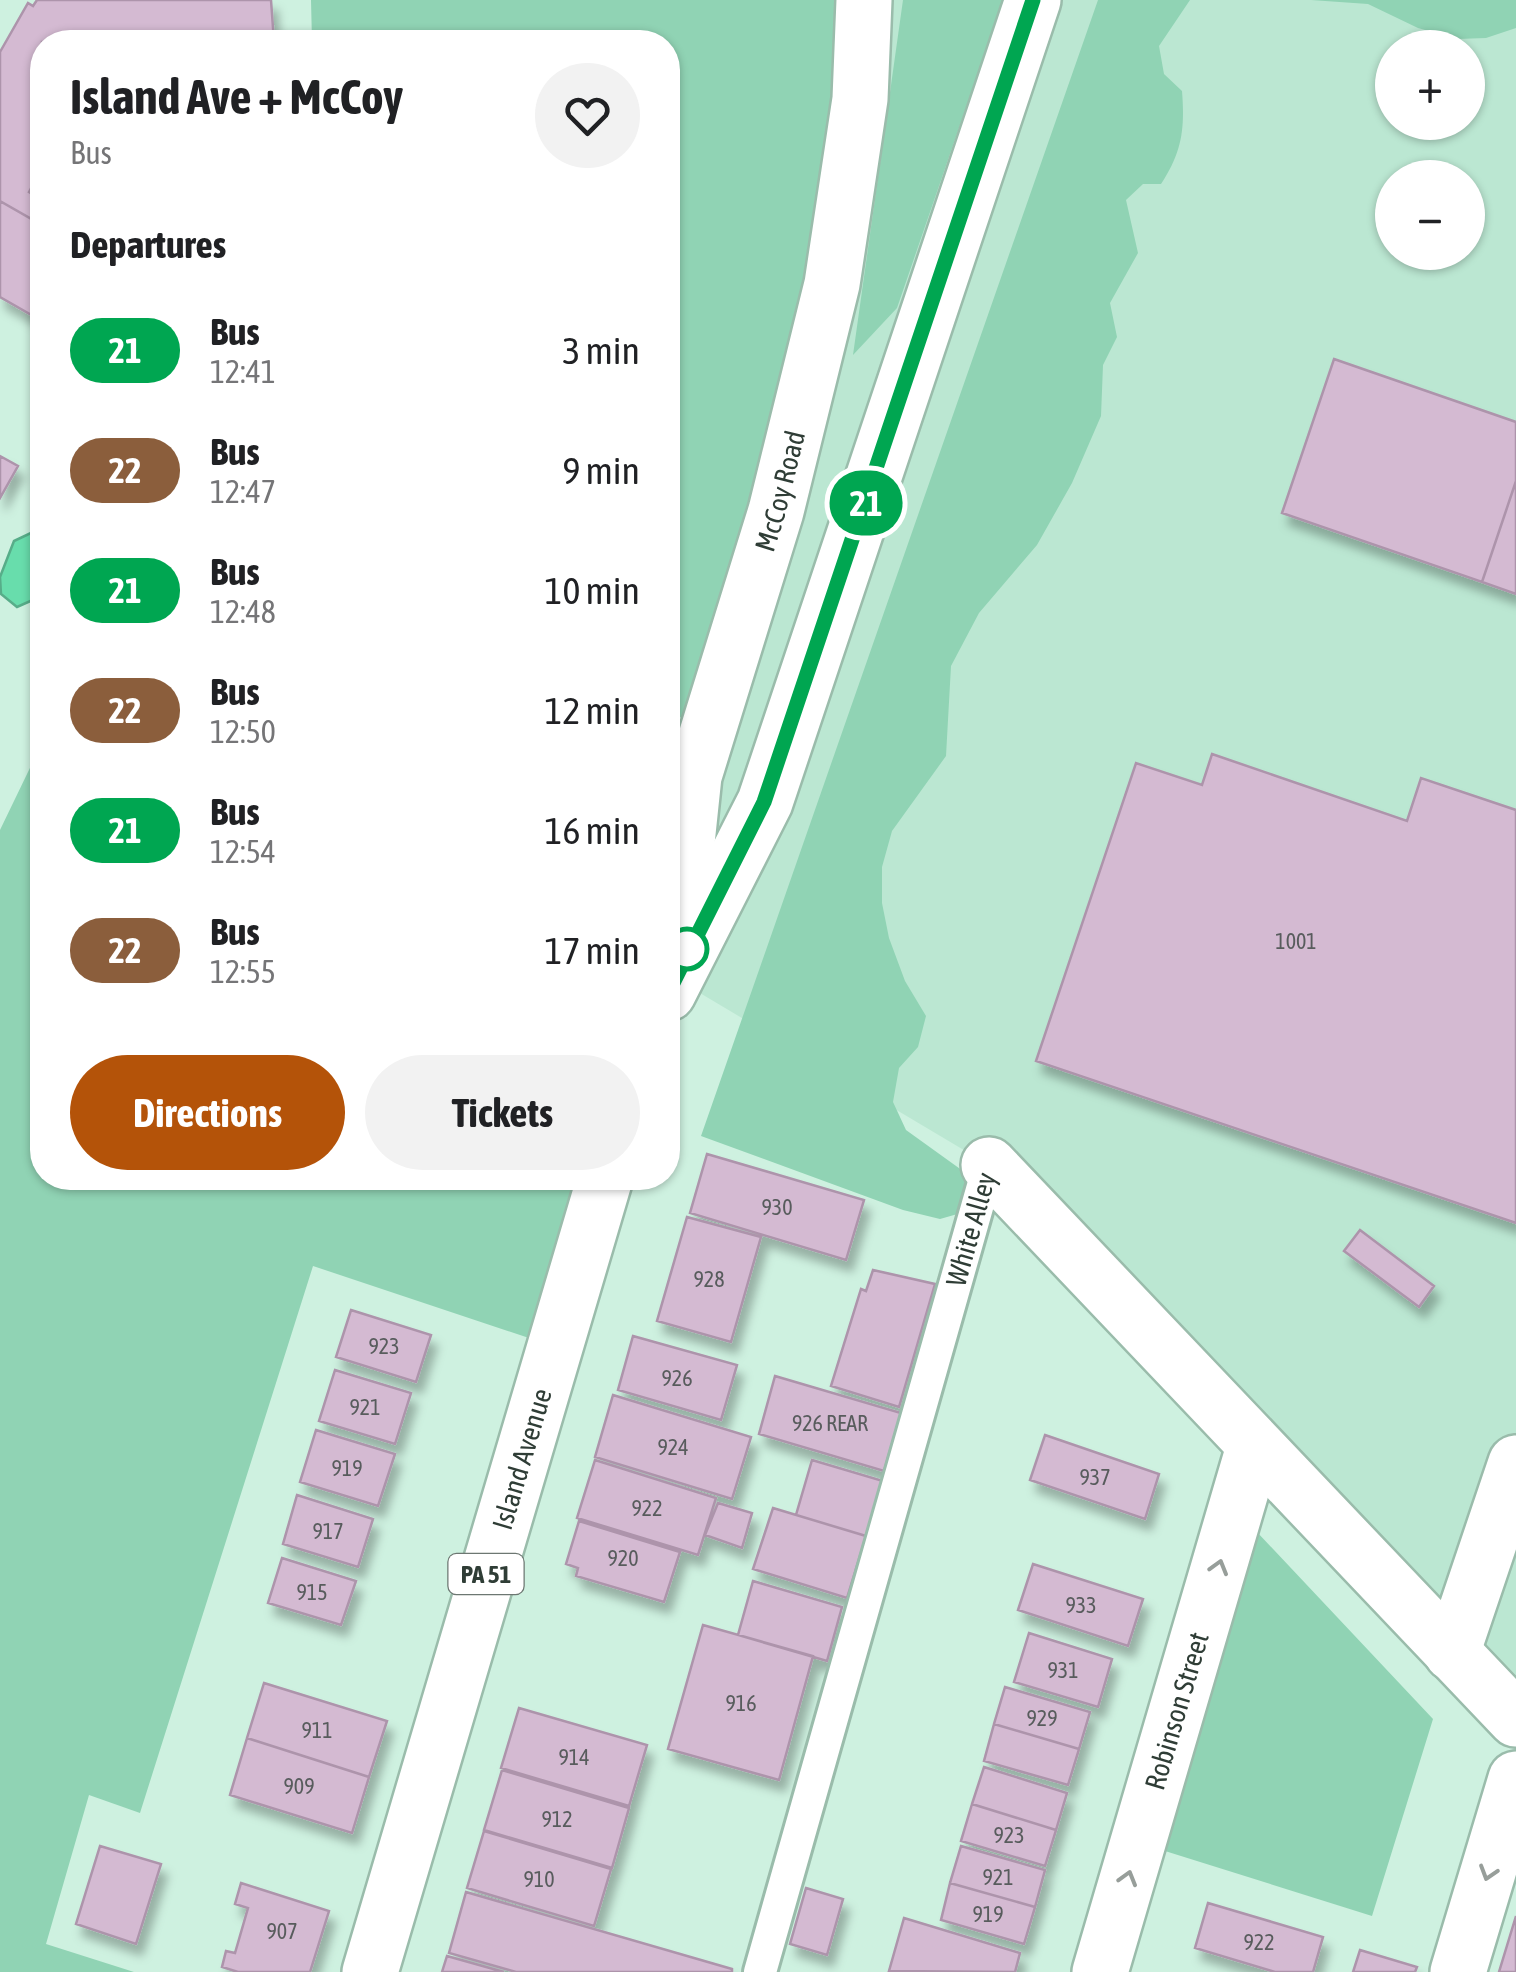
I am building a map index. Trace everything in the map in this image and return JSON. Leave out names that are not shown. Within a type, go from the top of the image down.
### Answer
[{"type":"street","name":"McCoy Road","points":[[680,898],[694,776],[776,511],[832,284],[860,99],[864,0]]},
{"type":"street","points":[[680,966],[764,802],[1032,0]]},
{"type":"street","name":"White Alley","points":[[989,1165],[1516,1719]]},
{"type":"street","name":"Island Avenue","points":[[370,1972],[601,1190]]},
{"type":"street","name":"Robinson Street","points":[[1100,1972],[1254,1447]]},
{"type":"street","points":[[1452,1653],[1516,1463]]},
{"type":"street","points":[[1458,1972],[1516,1779]]},
{"type":"lane","name":"White Alley","points":[[760,1972],[989,1165]]},
{"type":"shaded area","points":[[311,0],[851,0],[799,363],[694,722],[680,717],[680,30],[312,30]]},
{"type":"shaded area","points":[[864,0],[1516,0],[1516,1719],[989,1165],[680,981],[680,941]]},
{"type":"shaded area","points":[[903,0],[1003,0],[897,308],[853,355]]},
{"type":"shaded area","points":[[1098,0],[1190,0],[1159,46],[1164,74],[1182,91],[1180,140],[1161,184],[1143,184],[1126,200],[1138,253],[1110,303],[1117,337],[1103,365],[1101,416],[1072,483],[1037,545],[979,613],[951,666],[946,756],[892,831],[882,867],[882,903],[889,938],[905,981],[926,1016],[918,1047],[899,1068],[893,1102],[906,1130],[963,1171],[971,1193],[961,1213],[940,1219],[903,1210],[701,1136]]},
{"type":"shaded area","points":[[1311,0],[1516,0],[1516,28],[1485,38],[1485,30],[1425,30],[1368,4]]},
{"type":"shaded area","points":[[30,533],[30,601],[17,607],[1,594],[0,577],[14,541]]},
{"type":"shaded area","points":[[30,768],[30,1190],[586,1190],[538,1341],[313,1266],[140,1813],[89,1795],[46,1944],[134,1972],[0,1972],[0,830]]},
{"type":"shaded area","points":[[1256,1531],[1433,1719],[1372,1916],[1165,1851]]},
{"type":"building","points":[[37,0],[271,0],[273,30],[30,30],[30,218],[0,201],[0,52],[28,3],[33,6]]},
{"type":"building","points":[[37,0],[271,0],[273,30],[30,30],[30,218],[0,201],[0,52],[28,3],[33,6]]},
{"type":"building","points":[[0,201],[30,218],[30,314],[0,297]]},
{"type":"building","points":[[1334,359],[1516,422],[1516,481],[1482,582],[1282,513]]},
{"type":"building","points":[[0,456],[18,466],[0,498]]},
{"type":"building","points":[[1516,481],[1516,594],[1482,582]]},
{"type":"building","points":[[1212,754],[1407,821],[1421,778],[1516,810],[1516,1223],[1036,1061],[1136,763],[1202,785]]},
{"type":"building","points":[[707,1154],[864,1200],[846,1260],[690,1213]]},
{"type":"building","points":[[687,1217],[761,1237],[731,1342],[657,1321]]},
{"type":"building","points":[[1360,1230],[1434,1286],[1419,1307],[1344,1251]]},
{"type":"building","points":[[873,1270],[935,1284],[899,1407],[831,1386],[861,1289],[866,1291]]},
{"type":"building","points":[[351,1310],[431,1335],[416,1382],[336,1357]]},
{"type":"building","points":[[633,1336],[737,1365],[721,1420],[618,1390]]},
{"type":"building","points":[[335,1370],[411,1393],[395,1444],[319,1421]]},
{"type":"building","points":[[775,1376],[901,1413],[884,1471],[759,1434]]},
{"type":"building","points":[[613,1395],[751,1437],[732,1499],[595,1457]]},
{"type":"building","points":[[316,1430],[395,1454],[378,1506],[300,1482]]},
{"type":"building","points":[[1045,1435],[1159,1474],[1145,1519],[1030,1480]]},
{"type":"building","points":[[595,1460],[716,1498],[698,1555],[577,1518]]},
{"type":"building","points":[[812,1460],[883,1481],[866,1536],[796,1515]]},
{"type":"building","points":[[297,1495],[373,1519],[358,1567],[283,1544]]},
{"type":"building","points":[[718,1503],[752,1513],[742,1548],[705,1535]]},
{"type":"building","points":[[773,1508],[866,1536],[847,1598],[753,1569]]},
{"type":"building","points":[[579,1521],[680,1552],[664,1602],[576,1576],[578,1568],[566,1564]]},
{"type":"building","points":[[282,1558],[356,1581],[341,1625],[268,1603]]},
{"type":"building","points":[[1033,1564],[1143,1599],[1128,1646],[1018,1610]]},
{"type":"building","points":[[753,1581],[842,1607],[827,1661],[738,1635]]},
{"type":"building","points":[[703,1625],[813,1656],[779,1780],[668,1749]]},
{"type":"building","points":[[1029,1633],[1112,1659],[1098,1707],[1014,1682]]},
{"type":"building","points":[[264,1683],[387,1721],[369,1777],[247,1738]]},
{"type":"building","points":[[1005,1687],[1090,1712],[1079,1749],[994,1724]]},
{"type":"building","points":[[519,1708],[647,1745],[629,1806],[501,1768]]},
{"type":"building","points":[[994,1724],[1079,1749],[1068,1785],[984,1761]]},
{"type":"building","points":[[247,1738],[369,1777],[352,1833],[230,1795]]},
{"type":"building","points":[[984,1767],[1067,1793],[1056,1830],[972,1804]]},
{"type":"building","points":[[502,1770],[629,1808],[612,1868],[484,1830]]},
{"type":"building","points":[[972,1804],[1056,1830],[1045,1866],[961,1841]]},
{"type":"building","points":[[484,1831],[611,1869],[594,1926],[467,1888]]},
{"type":"building","points":[[100,1846],[161,1864],[136,1944],[76,1924]]},
{"type":"building","points":[[961,1846],[1045,1870],[1035,1907],[950,1883]]},
{"type":"building","points":[[241,1883],[329,1911],[310,1972],[238,1972],[222,1967],[226,1951],[235,1953],[248,1908],[235,1904]]},
{"type":"building","points":[[950,1883],[1035,1907],[1024,1944],[941,1920]]},
{"type":"building","points":[[806,1888],[843,1899],[827,1955],[790,1944]]},
{"type":"building","points":[[466,1892],[732,1972],[516,1972],[449,1953]]},
{"type":"building","points":[[1208,1903],[1323,1937],[1313,1972],[1275,1972],[1195,1948]]},
{"type":"building","points":[[1516,1916],[1516,1972],[1499,1972]]},
{"type":"building","points":[[904,1918],[1020,1953],[1015,1972],[889,1971]]},
{"type":"building","points":[[1360,1950],[1417,1967],[1415,1972],[1353,1972]]},
{"type":"building","points":[[447,1956],[504,1972],[442,1972]]},
{"type":"bus line","name":"21","points":[[680,964],[764,802],[1033,0]]}]
